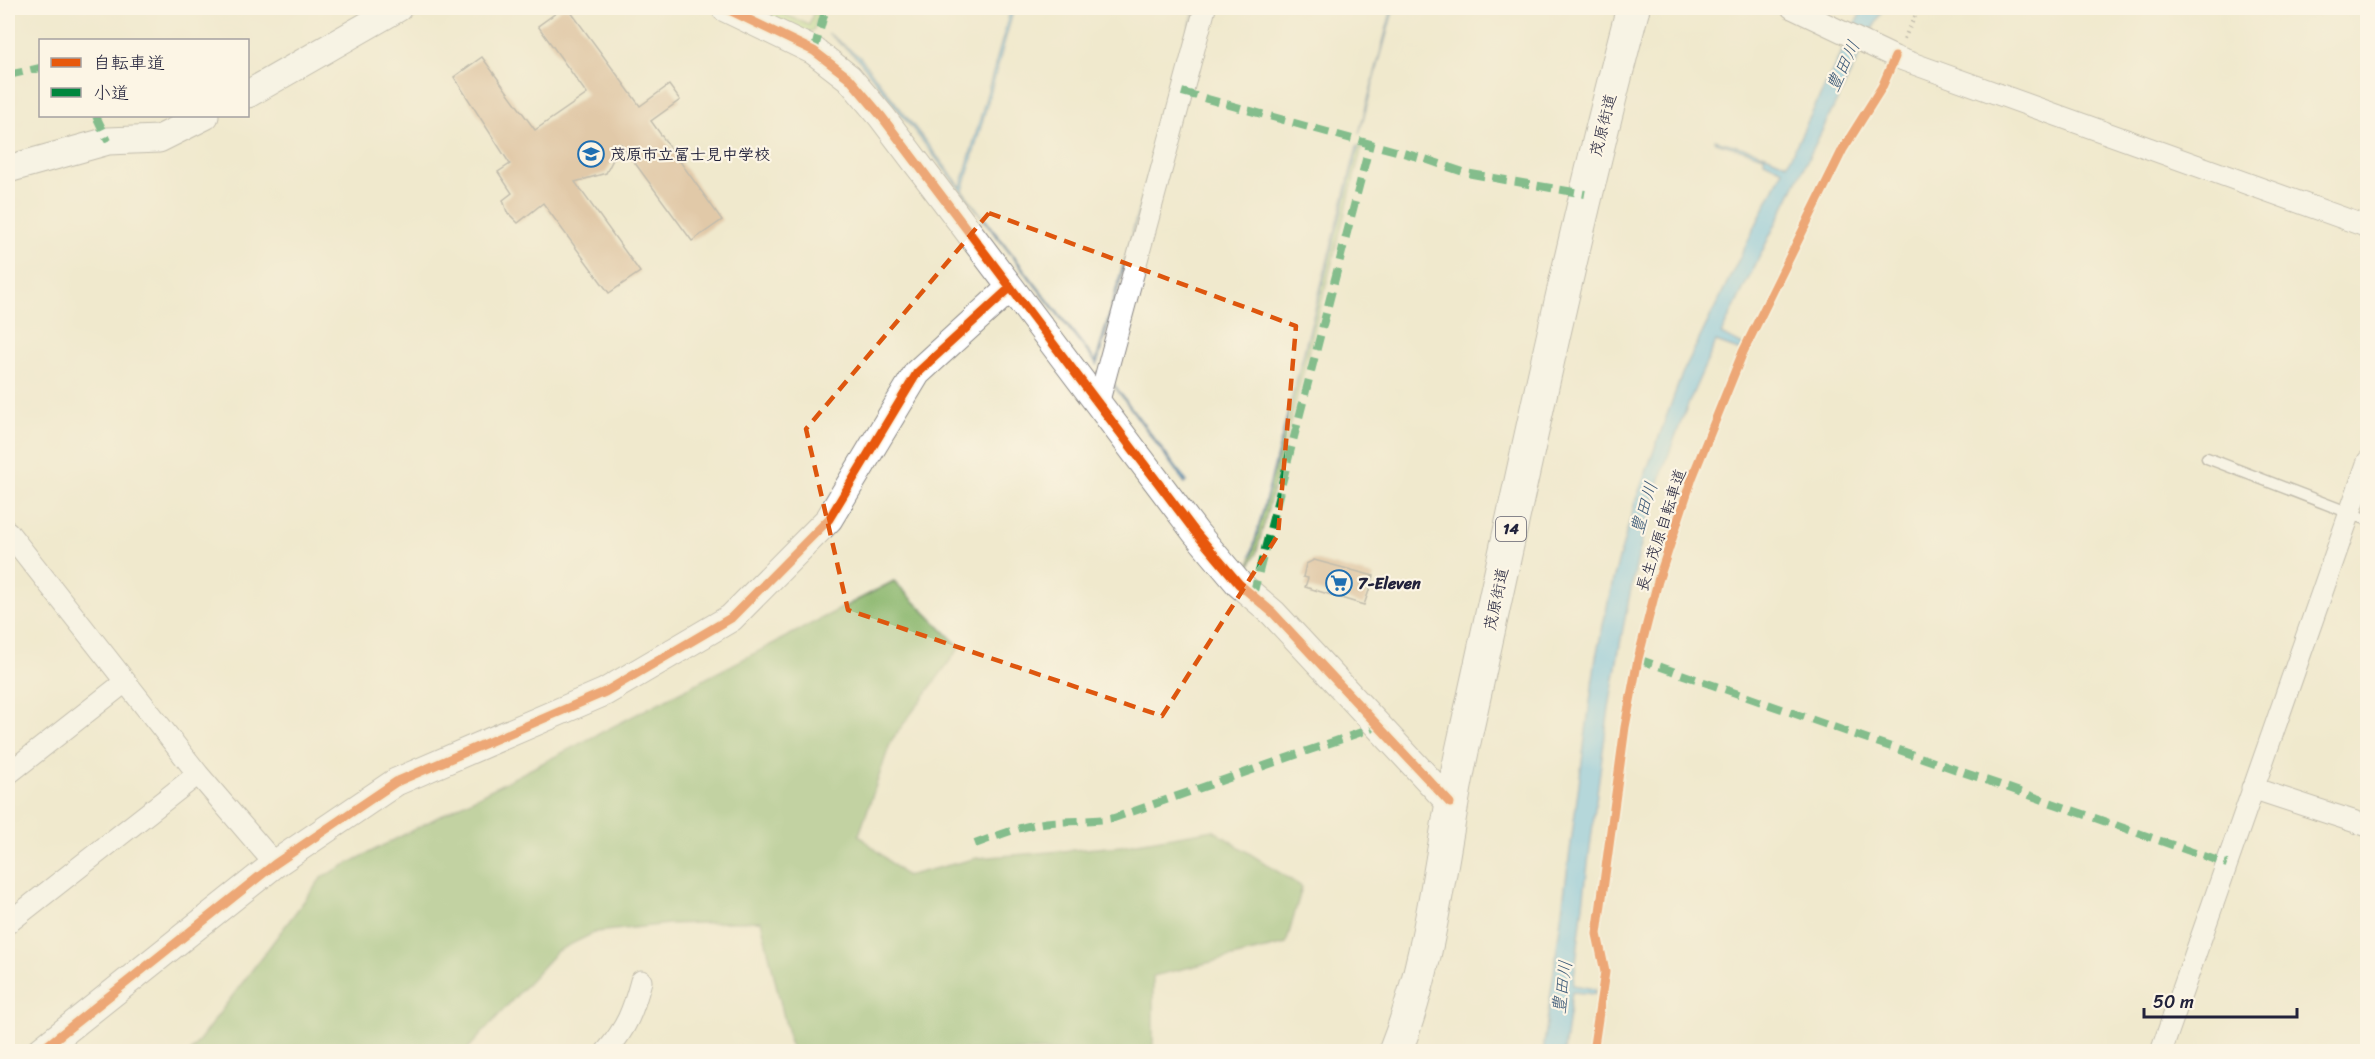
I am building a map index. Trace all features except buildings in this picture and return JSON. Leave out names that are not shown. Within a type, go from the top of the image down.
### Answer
[{"type":"main road","name":"茂原街道","points":[[1395,1052],[1403,1032],[1429,932],[1450,804],[1585,194],[1633,8]]},
{"type":"street","points":[[249,93],[398,8]]},
{"type":"street","points":[[725,8],[814,51],[849,78],[882,117],[1196,533],[1239,584],[1273,613],[1450,804]]},
{"type":"street","points":[[1098,404],[1205,8]]},
{"type":"street","points":[[1792,8],[1895,57],[2367,227]]},
{"type":"street","points":[[8,169],[108,141],[159,139],[203,117]]},
{"type":"street","points":[[39,1052],[275,864],[396,782],[605,692],[731,618],[829,519],[917,373],[1010,288]]},
{"type":"street","points":[[2161,1052],[2253,788],[2358,517],[2367,461]]},
{"type":"street","points":[[8,532],[198,774],[275,864]]},
{"type":"street","points":[[8,774],[125,682]]},
{"type":"street","points":[[8,923],[198,774]]},
{"type":"street","points":[[2253,788],[2367,826]]},
{"type":"street","points":[[606,1052],[625,1030],[641,981]]},
{"type":"lane","points":[[2207,458],[2358,517]]},
{"type":"path","points":[[1895,57],[1919,8]]},
{"type":"highlighted area","points":[[989,213],[1296,326],[1278,535],[1162,716],[848,610],[806,429]]},
{"type":"green space","points":[[751,8],[770,8],[809,25],[815,8],[820,8],[814,29],[806,35]]},
{"type":"green space","points":[[1359,146],[1362,147],[1256,554],[1249,567]]},
{"type":"green space","points":[[894,581],[960,647],[891,741],[859,835],[906,876],[977,858],[1120,846],[1213,830],[1302,887],[1286,944],[1153,976],[1153,1051],[792,1051],[761,921],[669,924],[596,932],[557,951],[466,1051],[191,1051],[322,877]]},
{"type":"water","points":[[1011,8],[1014,8],[963,191],[1096,362],[1195,8],[1097,364],[858,59],[828,33],[860,57],[961,187]]},
{"type":"water","points":[[1392,8],[1394,8],[1359,134]]},
{"type":"water","name":"豊田川","points":[[1863,8],[1883,8],[1721,334],[1743,345],[1741,351],[1716,342],[1684,415],[1657,490],[1629,596],[1609,707],[1573,985],[1595,989],[1595,994],[1572,992],[1564,1051],[1543,1052],[1596,657],[1613,580],[1635,502],[1682,374],[1783,170],[1764,161],[1764,156],[1715,142],[1715,140],[1756,151],[1787,164]]},
{"type":"water","points":[[1357,146],[1359,146],[1251,556]]},
{"type":"water","points":[[1111,381],[1187,482],[1185,483]]},
{"type":"marked path","points":[[814,51],[826,8]]},
{"type":"marked path","points":[[8,75],[39,68]]},
{"type":"marked path","points":[[1182,92],[1425,159],[1466,173],[1585,194]]},
{"type":"marked path","points":[[96,117],[108,141]]},
{"type":"marked path","points":[[1253,595],[1370,144]]},
{"type":"marked path","points":[[1638,659],[2227,864]]},
{"type":"marked path","points":[[975,844],[1013,830],[1042,823],[1114,818],[1379,726]]},
{"type":"cycle path","points":[[725,8],[814,51],[849,78],[882,117],[1196,533],[1239,584],[1273,613],[1450,803]]},
{"type":"cycle path","name":"長生茂原自転車道","points":[[1593,1052],[1605,972],[1597,934],[1625,727],[1638,659],[1658,581],[1692,478],[1743,352],[1843,149],[1882,87],[1895,57]]},
{"type":"cycle path","points":[[39,1052],[275,864],[396,782],[605,692],[731,618],[829,519],[917,373],[1010,288]]},
{"type":"place","name":"茂原市立冨士見中学校","points":[[591,154]]},
{"type":"place","name":"7-Eleven","points":[[1339,583]]}]
